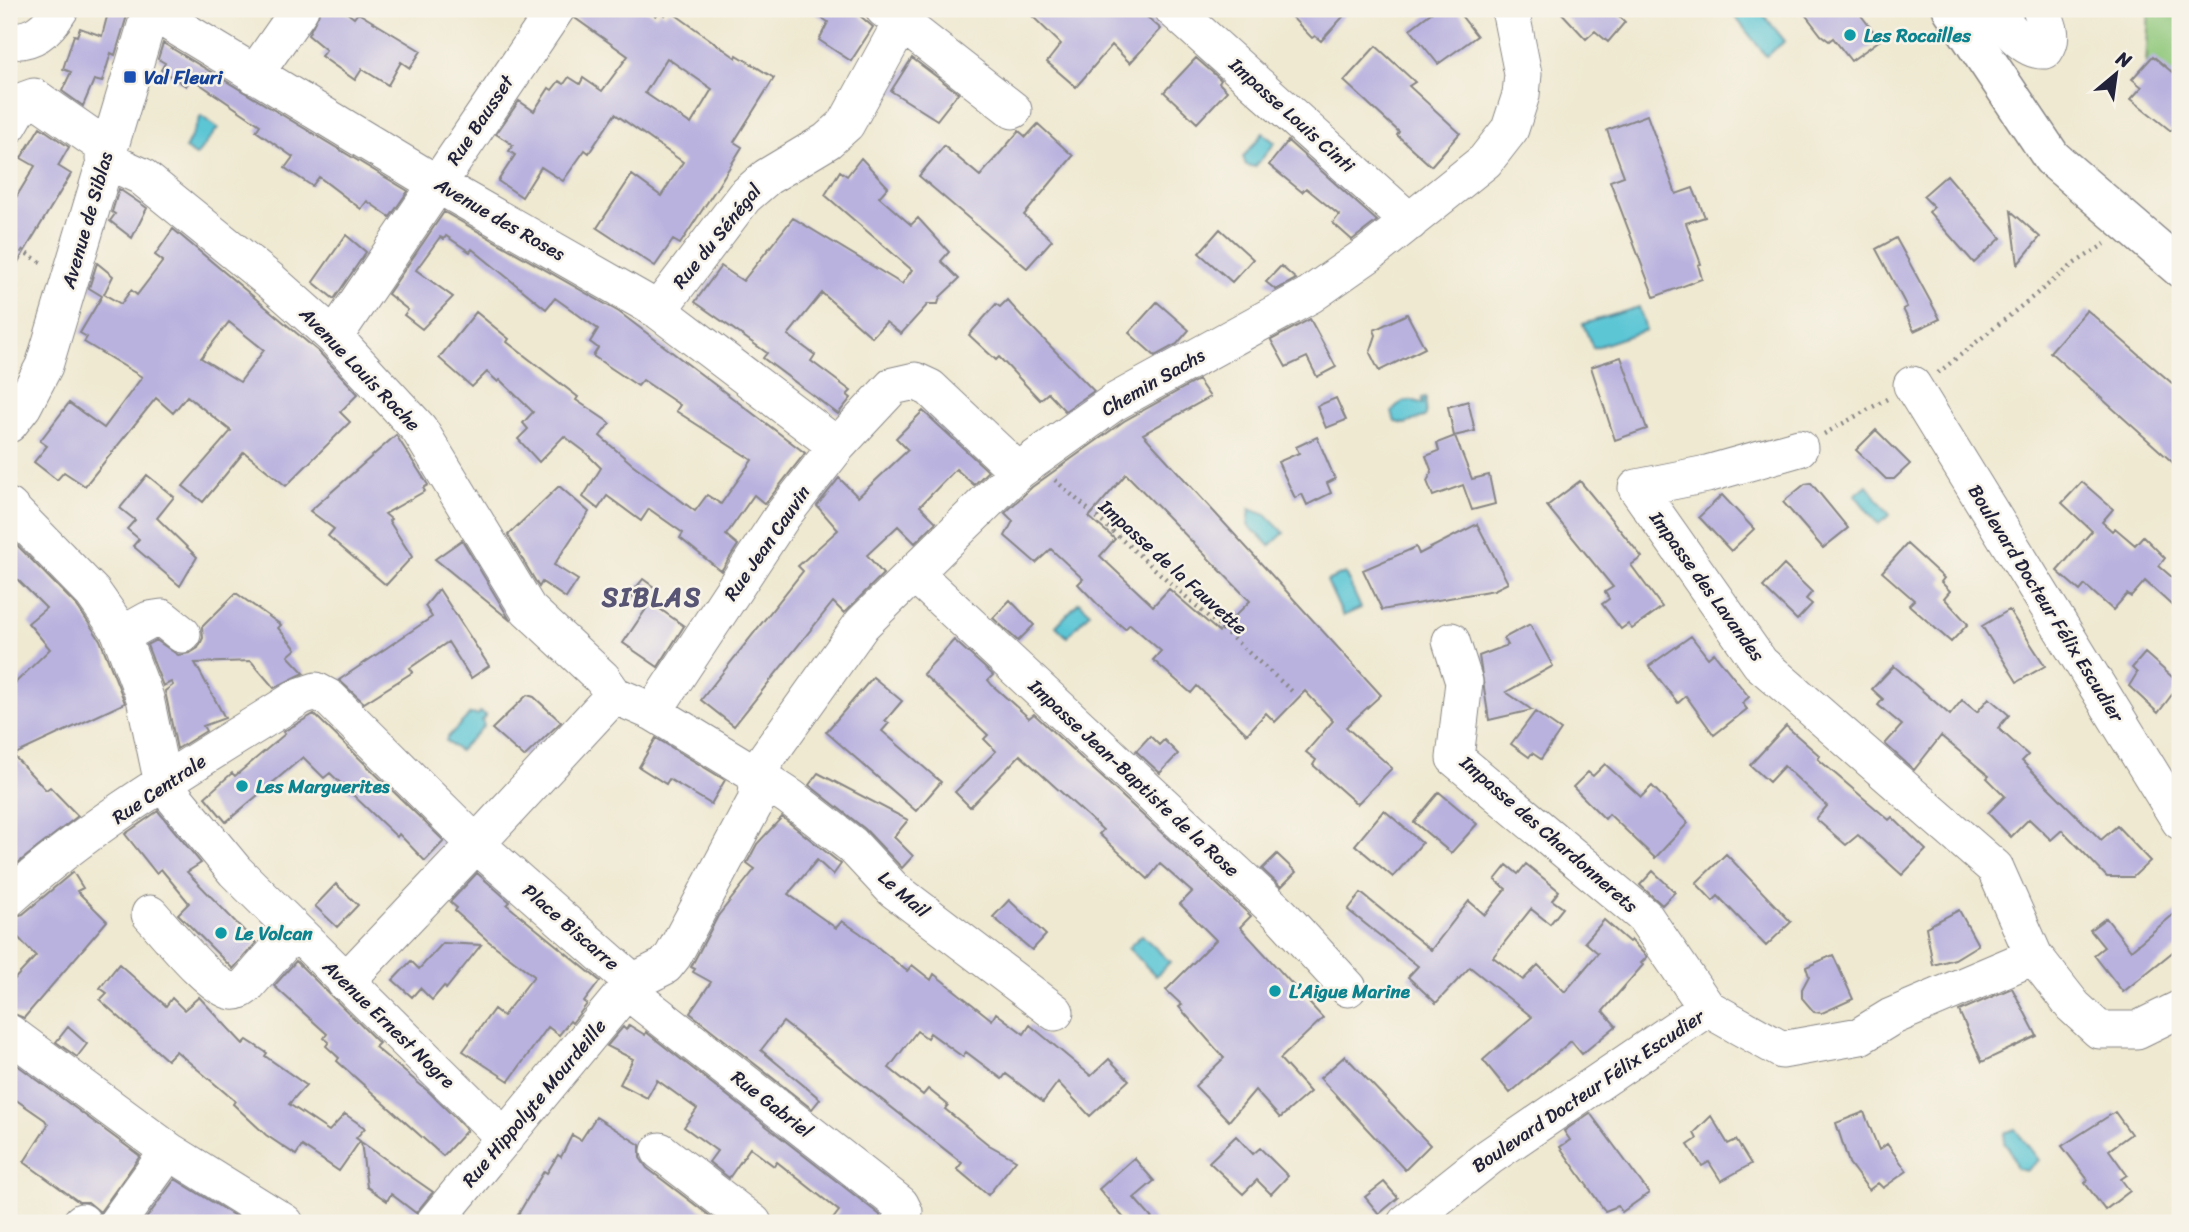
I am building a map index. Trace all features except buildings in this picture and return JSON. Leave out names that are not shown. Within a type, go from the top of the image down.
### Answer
[{"type":"main road","points":[[1952,9],[2052,158],[2180,268]]},
{"type":"street","points":[[9,40],[25,40],[41,33],[60,9]]},
{"type":"street","points":[[254,75],[300,9]]},
{"type":"street","name":"Rue Bausset","points":[[334,337],[556,9]]},
{"type":"street","name":"Impasse Louis Cinti","points":[[1173,9],[1410,222]]},
{"type":"street","name":"Chemin Sachs","points":[[755,774],[853,635],[1026,466],[1113,403],[1310,295],[1410,222],[1485,161],[1510,129],[1521,95],[1523,74],[1510,9]]},
{"type":"street","points":[[1994,9],[2021,41],[2037,51],[2045,50],[2049,44],[2050,29],[2041,9]]},
{"type":"street","name":"Avenue des Roses","points":[[150,12],[437,184],[658,310],[837,446]]},
{"type":"street","name":"Avenue de Siblas","points":[[9,424],[30,394],[44,366],[150,12]]},
{"type":"street","points":[[898,13],[1013,110]]},
{"type":"street","name":"Rue du Sénégal","points":[[658,310],[744,197],[767,177],[827,141],[846,124],[898,13]]},
{"type":"street","name":"Avenue Louis Roche","points":[[12,112],[26,97],[34,97],[106,153],[141,176],[272,282],[334,337],[424,436],[528,609],[602,678],[614,695]]},
{"type":"street","name":"Rue Jean Cauvin","points":[[653,712],[783,515],[837,446],[894,386],[915,382],[930,388],[1026,466]]},
{"type":"street","name":"Boulevard Docteur Félix Escudier","points":[[1912,385],[2180,821]]},
{"type":"street","name":"Impasse des Lavandes","points":[[1799,448],[1707,474],[1637,488],[1760,663],[1995,868],[2034,956]]},
{"type":"street","points":[[9,507],[93,593],[122,635],[145,698],[169,780],[199,781],[254,744]]},
{"type":"street","name":"Impasse Jean-Baptiste de la Rose","points":[[914,573],[1281,915],[1348,988]]},
{"type":"street","points":[[122,635],[143,622],[162,618],[182,634]]},
{"type":"street","name":"Impasse des Chardonnerets","points":[[1451,641],[1464,682],[1455,758],[1644,916],[1707,1008]]},
{"type":"street","name":"Place Biscarre","points":[[316,691],[329,698],[476,844],[630,986],[665,966],[673,956],[756,801],[758,787],[755,774]]},
{"type":"street","name":"Rue Centrale","points":[[9,898],[36,874],[169,780],[301,696],[316,691]]},
{"type":"street","points":[[345,982],[614,695],[653,712],[755,774]]},
{"type":"street","name":"Le Mail","points":[[755,774],[790,797],[852,845],[892,889],[1055,1012]]},
{"type":"street","name":"Avenue Ernest Nogre","points":[[169,780],[222,857],[505,1138]]},
{"type":"street","points":[[150,914],[212,979],[231,991],[241,990],[247,985],[294,931]]},
{"type":"street","points":[[2034,956],[2073,1006],[2099,1030],[2137,1030],[2180,1009]]},
{"type":"street","name":"Boulevard Docteur Félix Escudier","points":[[1406,1223],[1489,1157],[1707,1008],[1782,1050],[1860,1036],[1892,1017],[2034,956]]},
{"type":"street","name":"Rue Hippolyte Mourdeille","points":[[434,1223],[630,986]]},
{"type":"street","name":"Rue Gabriel","points":[[630,986],[900,1204],[904,1212],[900,1223]]},
{"type":"street","points":[[9,1033],[169,1151],[285,1223]]},
{"type":"street","points":[[93,1223],[169,1151]]},
{"type":"street","points":[[660,1151],[753,1223]]},
{"type":"path","points":[[1799,448],[1912,385],[1946,370],[2075,263],[2106,243],[2126,221]]},
{"type":"path","points":[[9,243],[25,253]]},
{"type":"path","name":"Impasse de la Fauvette","points":[[1026,466],[1294,693]]},
{"type":"path","points":[[9,1139],[19,1146]]},
{"type":"green space","points":[[2149,9],[2180,9],[2180,125],[2144,103]]},
{"type":"water","points":[[1740,9],[1759,9],[1785,41],[1766,56],[1733,14]]},
{"type":"water","points":[[201,116],[218,128],[196,156],[185,149]]},
{"type":"water","points":[[1263,133],[1275,143],[1255,167],[1246,165],[1243,157]]},
{"type":"water","points":[[1639,307],[1646,330],[1593,348],[1583,324]]},
{"type":"water","points":[[1426,397],[1426,416],[1405,424],[1395,422],[1392,412],[1398,405],[1410,401],[1423,404],[1422,398]]},
{"type":"water","points":[[1867,485],[1890,515],[1878,524],[1855,495]]},
{"type":"water","points":[[1250,509],[1266,515],[1284,533],[1270,546],[1248,525]]},
{"type":"water","points":[[1345,573],[1361,608],[1343,616],[1327,581]]},
{"type":"water","points":[[1079,602],[1090,612],[1067,637],[1056,626]]},
{"type":"water","points":[[480,712],[486,715],[482,720],[484,726],[459,751],[446,741],[470,714],[478,715]]},
{"type":"water","points":[[1142,935],[1170,962],[1156,976],[1128,948]]},
{"type":"water","points":[[2015,1129],[2039,1160],[2026,1171],[2017,1169],[2009,1148],[2004,1143],[2005,1133]]},
{"type":"place","name":"Les Rocailles","points":[[1850,35]]},
{"type":"place","name":"Val Fleuri","points":[[130,77]]},
{"type":"place","name":"Les Marguerites","points":[[242,786]]},
{"type":"place","name":"Le Volcan","points":[[221,933]]},
{"type":"place","name":"L’Aigue Marine","points":[[1275,991]]},
{"type":"district","name":"SIBLAS","points":[[652,597]]}]
